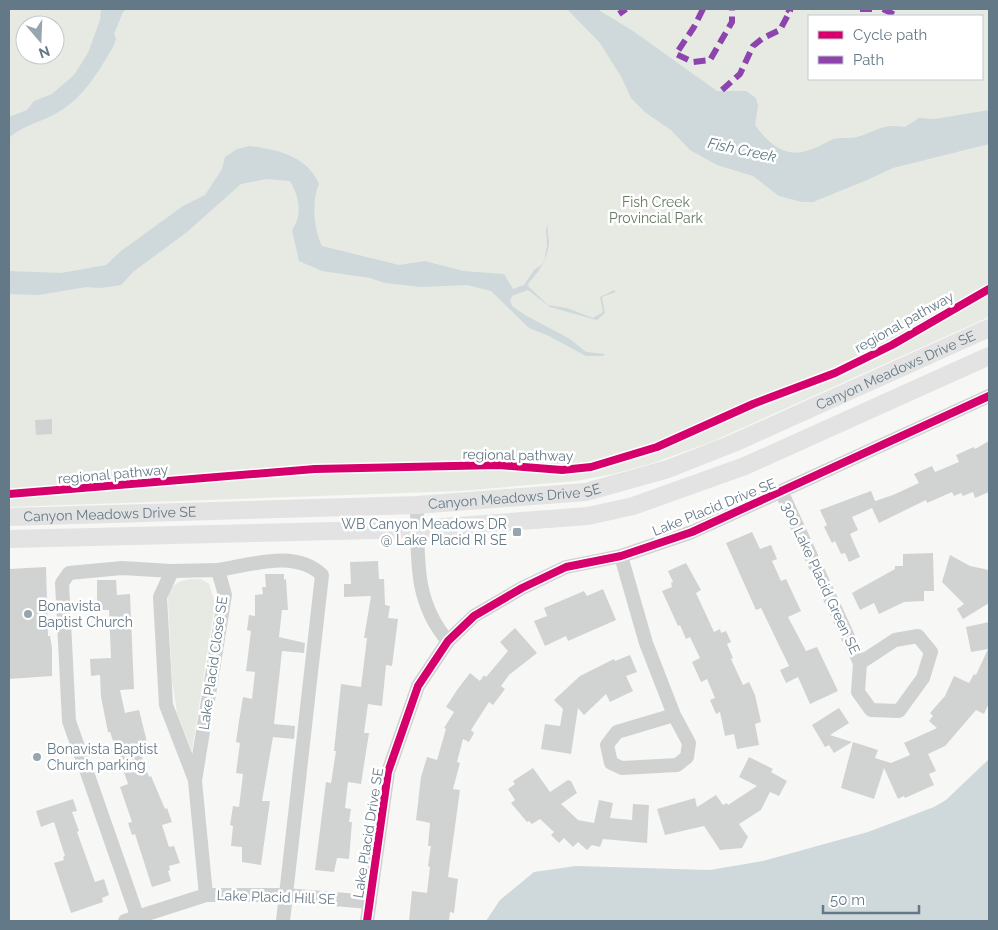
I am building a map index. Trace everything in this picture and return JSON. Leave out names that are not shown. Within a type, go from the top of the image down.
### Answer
[{"type":"main road","name":"Canyon Meadows Drive SE","points":[[9,517],[417,505],[586,492],[635,480],[734,443],[989,328]]},
{"type":"main road","name":"Canyon Meadows Drive SE","points":[[9,539],[417,529],[545,521],[588,516],[633,506],[745,466],[989,356]]},
{"type":"street","name":"Lake Placid Drive SE","points":[[366,921],[388,772],[418,686],[448,641],[474,616],[522,588],[566,567],[621,556],[692,532],[782,493],[989,396]]},
{"type":"street","name":"300 Lake Placid Green SE","points":[[782,493],[860,663],[858,692],[871,710],[899,711],[923,678],[930,652],[918,636],[895,640],[860,663]]},
{"type":"street","points":[[417,505],[417,552],[425,605],[435,626],[448,641]]},
{"type":"street","points":[[621,556],[646,643],[674,715],[689,743],[687,757],[677,765],[622,768],[611,763],[607,745],[617,732],[674,715]]},
{"type":"street","points":[[134,920],[69,722],[62,583],[69,573],[122,568],[172,571],[218,570],[295,560],[314,566],[322,575],[283,921]]},
{"type":"street","name":"Lake Placid Close SE","points":[[206,894],[195,781],[225,595],[218,570]]},
{"type":"street","name":"Lake Placid Close SE","points":[[172,571],[160,597],[166,705],[195,781]]},
{"type":"street","name":"Lake Placid Hill SE","points":[[134,920],[206,894],[285,895],[370,902]]},
{"type":"green space","name":"Fish Creek Provincial Park","points":[[9,9],[989,9],[989,317],[711,442],[653,463],[613,474],[576,481],[460,491],[9,507]]},
{"type":"green space","points":[[190,579],[201,579],[209,584],[215,603],[192,751],[177,713],[172,681],[168,600],[168,595],[174,585]]},
{"type":"water","points":[[101,9],[127,9],[123,12],[114,34],[116,39],[114,45],[91,81],[69,105],[54,115],[21,129],[9,138],[9,117],[27,110],[34,101],[52,94],[74,75],[88,53],[100,20]]},
{"type":"water","name":"Fish Creek","points":[[567,9],[597,9],[633,31],[717,91],[746,91],[756,98],[758,106],[755,125],[771,143],[785,151],[800,152],[815,148],[834,139],[857,137],[885,127],[905,127],[919,118],[935,119],[989,110],[989,144],[893,168],[813,202],[802,202],[779,196],[753,176],[717,165],[690,150],[671,130],[646,113],[631,98],[622,78],[600,43]]},
{"type":"water","points":[[250,146],[281,152],[299,161],[314,174],[319,184],[315,199],[314,215],[322,246],[399,265],[425,261],[463,271],[504,274],[513,289],[524,285],[534,270],[543,264],[528,284],[529,287],[548,305],[567,308],[593,318],[603,312],[600,297],[614,290],[616,292],[602,297],[605,313],[597,320],[550,307],[528,290],[512,296],[510,301],[512,306],[525,315],[570,339],[586,352],[605,354],[603,356],[586,356],[549,336],[529,328],[491,291],[467,285],[421,287],[385,283],[370,278],[322,271],[299,261],[292,230],[299,212],[296,193],[290,181],[267,179],[241,184],[187,232],[133,272],[121,285],[101,288],[86,287],[39,295],[9,294],[9,271],[61,273],[106,265],[121,251],[183,206],[205,195],[222,169],[225,157],[237,149]]},
{"type":"water","points":[[549,224],[549,243],[544,261],[547,245],[546,229]]},
{"type":"water","points":[[989,759],[989,921],[486,921],[500,900],[534,872],[576,866],[710,870],[763,861],[868,832],[934,807],[946,800]]},
{"type":"building","points":[[52,419],[52,434],[36,435],[35,420]]},
{"type":"building","points":[[989,441],[989,492],[975,498],[973,492],[963,496],[961,493],[954,496],[952,492],[927,503],[926,500],[879,523],[872,508],[852,517],[858,530],[850,534],[860,557],[849,562],[845,553],[841,554],[835,541],[832,543],[824,527],[827,525],[820,510],[871,491],[875,501],[893,495],[919,483],[914,474],[932,466],[935,472],[959,462],[956,455],[974,447],[975,449]]},
{"type":"building","points":[[752,532],[760,549],[771,545],[777,559],[772,561],[781,581],[786,579],[801,611],[788,617],[806,651],[817,647],[838,691],[810,704],[798,677],[786,683],[780,670],[789,666],[761,608],[756,610],[726,543]]},
{"type":"building","points":[[933,553],[934,591],[924,591],[924,601],[904,602],[879,614],[874,603],[860,610],[852,593],[895,569],[895,566],[903,566],[903,554]]},
{"type":"building","points":[[950,555],[970,566],[989,570],[989,603],[963,619],[957,609],[964,604],[942,582]]},
{"type":"building","points":[[378,561],[379,579],[384,579],[385,605],[390,606],[388,618],[398,619],[392,666],[386,665],[382,706],[368,704],[364,733],[369,733],[361,784],[348,782],[345,808],[351,809],[349,822],[352,822],[349,859],[337,858],[334,872],[315,870],[326,782],[331,783],[336,751],[334,751],[341,684],[361,687],[367,638],[364,638],[371,596],[344,597],[344,584],[351,584],[350,562]]},
{"type":"building","points":[[686,563],[701,590],[696,593],[714,632],[720,629],[721,633],[726,631],[731,642],[727,644],[733,658],[731,659],[743,685],[749,682],[755,695],[761,722],[755,724],[759,745],[737,749],[734,734],[725,736],[720,712],[716,714],[710,700],[715,698],[707,679],[701,682],[692,662],[700,658],[690,637],[686,639],[680,625],[678,626],[662,591],[672,587],[671,583],[673,582],[668,571]]},
{"type":"building","name":"Bonavista Baptist Church","points":[[46,567],[48,636],[50,636],[52,648],[52,676],[9,679],[9,569]]},
{"type":"building","points":[[265,574],[284,574],[284,580],[286,579],[288,610],[282,610],[279,637],[305,643],[304,653],[282,651],[274,724],[295,726],[294,739],[273,737],[262,801],[270,801],[261,865],[242,862],[242,847],[231,846],[233,826],[230,825],[233,806],[239,807],[243,774],[236,773],[240,743],[236,742],[239,721],[243,697],[252,699],[255,672],[246,671],[251,631],[247,630],[249,615],[255,616],[255,595],[263,594],[262,587],[266,587]]},
{"type":"building","points":[[97,580],[116,580],[117,595],[130,594],[134,689],[120,690],[125,713],[139,710],[148,746],[139,749],[149,777],[151,776],[165,809],[167,808],[172,822],[162,825],[169,847],[174,846],[180,863],[169,866],[170,870],[168,871],[171,881],[152,887],[135,834],[132,835],[128,823],[132,822],[120,787],[128,784],[110,732],[108,732],[101,697],[100,675],[91,676],[90,659],[111,658],[109,610],[97,610]]},
{"type":"building","points":[[603,589],[616,620],[568,641],[566,636],[545,646],[534,621],[547,616],[544,608],[584,591],[587,596]]},
{"type":"building","points":[[989,622],[989,703],[984,714],[976,710],[945,746],[928,754],[936,771],[929,774],[934,785],[905,798],[904,796],[898,799],[884,768],[874,799],[841,788],[853,742],[878,750],[875,758],[891,763],[910,755],[904,743],[937,728],[929,721],[933,716],[930,713],[945,696],[954,676],[969,683],[974,674],[976,675],[988,649],[971,652],[966,627]]},
{"type":"building","points":[[515,628],[537,653],[509,675],[501,686],[505,689],[493,705],[489,702],[471,730],[474,733],[469,742],[463,739],[457,762],[460,763],[453,789],[460,790],[448,877],[458,879],[454,913],[450,912],[449,921],[409,921],[412,891],[427,893],[430,867],[428,866],[431,846],[428,846],[430,823],[416,820],[421,777],[427,757],[437,760],[446,729],[444,728],[454,712],[446,707],[457,690],[470,673],[480,681],[484,675],[486,677],[508,651],[500,642]]},
{"type":"building","points":[[630,655],[637,672],[626,676],[633,691],[610,702],[606,694],[584,715],[578,708],[571,754],[541,749],[545,724],[560,726],[563,709],[554,700],[580,676],[614,659],[615,661]]},
{"type":"building","points":[[839,708],[849,723],[830,735],[852,742],[834,753],[829,745],[825,747],[812,725]]},
{"type":"building","points":[[749,757],[773,769],[771,772],[787,781],[779,796],[770,792],[761,810],[739,824],[748,837],[742,848],[720,850],[704,826],[665,835],[657,809],[695,798],[697,807],[716,795],[723,805],[727,803],[728,805],[757,786],[739,777]]},
{"type":"building","points":[[533,768],[550,792],[568,780],[571,781],[577,793],[561,804],[578,820],[594,823],[599,800],[613,803],[610,818],[632,820],[633,804],[649,805],[647,843],[603,839],[600,847],[592,845],[587,850],[578,842],[573,847],[564,838],[559,843],[551,835],[554,832],[540,819],[532,824],[529,821],[527,822],[511,803],[515,800],[508,789],[515,784],[513,781]]},
{"type":"building","points":[[73,799],[77,811],[72,812],[79,831],[77,832],[95,882],[104,879],[109,895],[102,898],[103,902],[71,913],[54,863],[64,860],[63,857],[65,856],[54,822],[41,827],[36,811]]},
{"type":"marked path","points":[[619,14],[626,9]]},
{"type":"marked path","points":[[703,9],[694,27],[676,54],[693,62],[710,60],[732,22],[732,9]]},
{"type":"marked path","points":[[722,90],[740,74],[753,46],[763,38],[780,30],[790,11],[787,9]]},
{"type":"marked path","points":[[860,9],[877,9]]},
{"type":"marked path","points":[[883,9],[895,15]]},
{"type":"cycle path","name":"regional pathway","points":[[9,494],[315,469],[499,465],[562,470],[591,467],[657,447],[753,404],[835,373],[892,345],[989,289]]},
{"type":"cycle path","points":[[367,921],[388,772],[418,686],[448,641],[474,616],[522,588],[566,567],[621,556],[692,532],[989,396]]},
{"type":"place","name":"WB Canyon Meadows DR @ Lake Placid RI SE","points":[[517,532]]},
{"type":"place","name":"Bonavista Baptist Church","points":[[28,614]]},
{"type":"place","name":"Bonavista Baptist Church parking","points":[[37,757]]}]
